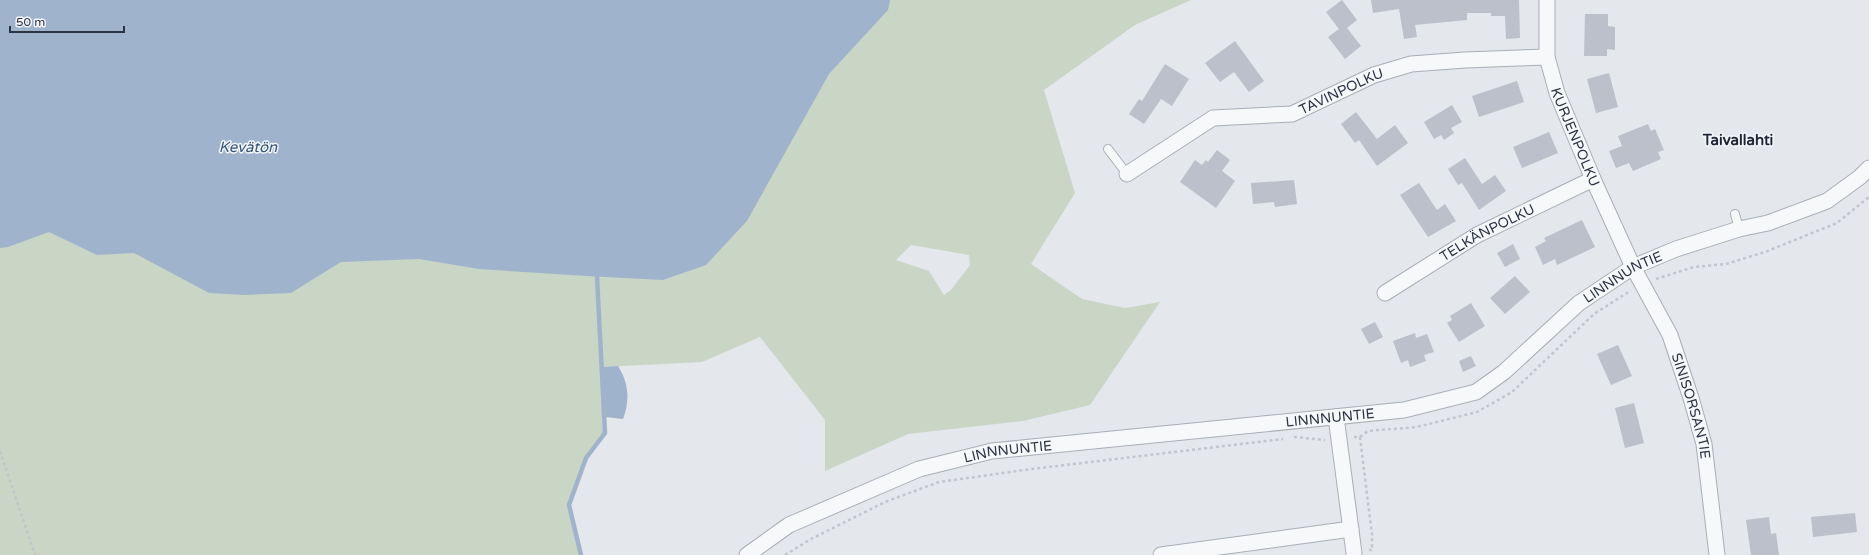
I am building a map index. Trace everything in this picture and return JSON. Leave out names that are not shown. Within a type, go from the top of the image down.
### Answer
[{"type":"street","name":"KURJENPOLKU","points":[[1547,0],[1547,57],[1557,93],[1593,179],[1633,268]]},
{"type":"street","name":"TAVINPOLKU","points":[[1127,174],[1213,118],[1292,114],[1374,75],[1411,64],[1465,60],[1547,57]]},
{"type":"street","name":"LINNNUNTIE","points":[[747,555],[789,525],[883,484],[919,469],[992,451],[1404,410],[1476,392],[1491,383],[1504,372],[1579,303],[1633,268],[1676,249],[1768,223],[1827,201],[1860,178],[1869,168]]},
{"type":"street","name":"TELKÄNPOLKU","points":[[1385,293],[1477,235],[1593,179]]},
{"type":"street","name":"SINISORSANTIE","points":[[1633,268],[1670,335],[1702,438],[1717,555]]},
{"type":"street","points":[[1336,417],[1354,553]]},
{"type":"street","points":[[1161,555],[1351,529]]},
{"type":"lane","points":[[1108,149],[1127,174]]},
{"type":"lane","points":[[1735,214],[1740,230]]},
{"type":"path","points":[[785,555],[811,539],[885,502],[939,482],[1032,469],[1296,437],[1326,440],[1360,437],[1368,431],[1417,427],[1477,412],[1512,392],[1594,314],[1643,284],[1662,276],[1694,267],[1726,264],[1765,252],[1837,223],[1869,197]]},
{"type":"path","points":[[1354,553],[1372,550],[1372,535],[1360,437]]},
{"type":"path","points":[[0,451],[35,555]]},
{"type":"green space","points":[[0,0],[1191,0],[1135,25],[1044,90],[1075,193],[1031,264],[1082,299],[1125,308],[1160,302],[1090,405],[1023,421],[908,434],[825,471],[825,420],[760,337],[702,362],[603,367],[605,433],[586,458],[569,505],[581,555],[0,555]],"holes":[[[911,245],[969,255],[970,265],[951,290],[944,295],[929,271],[896,260]]]},
{"type":"water","name":"Kevätön","points":[[0,0],[890,0],[888,10],[829,74],[747,221],[706,265],[663,280],[479,269],[419,259],[341,262],[291,293],[245,295],[209,293],[134,253],[97,255],[49,232],[8,247],[0,248]]},
{"type":"water","points":[[618,366],[622,372],[627,392],[627,406],[623,419],[605,417],[603,367]]},
{"type":"building","points":[[1342,0],[1357,20],[1347,28],[1361,46],[1345,59],[1328,37],[1339,29],[1326,12]]},
{"type":"building","points":[[1371,0],[1519,0],[1520,38],[1506,39],[1505,16],[1491,16],[1491,13],[1467,13],[1467,20],[1415,25],[1417,37],[1404,39],[1399,9],[1373,13]]},
{"type":"building","points":[[1585,14],[1608,14],[1608,26],[1615,27],[1615,50],[1607,49],[1607,56],[1584,56]]},
{"type":"building","points":[[1235,41],[1264,81],[1249,92],[1234,72],[1220,82],[1205,63]]},
{"type":"building","points":[[1165,64],[1189,79],[1172,106],[1161,99],[1144,124],[1129,114],[1139,99],[1142,101]]},
{"type":"building","points":[[1609,73],[1618,107],[1596,113],[1587,79]]},
{"type":"building","points":[[1517,81],[1524,102],[1479,117],[1472,96]]},
{"type":"building","points":[[1452,105],[1462,122],[1451,128],[1454,133],[1444,140],[1441,135],[1434,139],[1424,122]]},
{"type":"building","points":[[1356,112],[1377,139],[1395,125],[1408,143],[1377,166],[1359,140],[1355,143],[1341,124]]},
{"type":"building","points":[[1648,124],[1651,131],[1655,129],[1664,150],[1658,152],[1661,159],[1633,171],[1629,163],[1616,168],[1609,151],[1622,146],[1618,136]]},
{"type":"building","points":[[1549,132],[1558,153],[1522,168],[1513,147]]},
{"type":"building","points":[[1217,150],[1230,160],[1222,171],[1235,181],[1216,208],[1180,182],[1195,160],[1202,165],[1206,160],[1208,162]]},
{"type":"building","points":[[1465,158],[1482,184],[1495,175],[1506,191],[1479,210],[1462,183],[1458,185],[1448,169]]},
{"type":"building","points":[[1294,180],[1297,204],[1275,207],[1274,202],[1253,204],[1251,183]]},
{"type":"building","points":[[1419,183],[1437,210],[1445,204],[1456,221],[1428,237],[1400,195]]},
{"type":"building","points":[[1582,220],[1595,247],[1557,265],[1555,259],[1543,265],[1535,247],[1546,241],[1544,238]]},
{"type":"building","points":[[1513,244],[1520,259],[1505,267],[1497,253]]},
{"type":"building","points":[[1515,276],[1530,292],[1505,314],[1490,298]]},
{"type":"building","points":[[1471,303],[1485,326],[1459,342],[1447,323],[1452,320],[1450,316]]},
{"type":"building","points":[[1375,322],[1383,337],[1369,344],[1361,329]]},
{"type":"building","points":[[1415,333],[1416,338],[1427,334],[1434,352],[1424,355],[1426,361],[1410,367],[1408,360],[1401,363],[1393,341]]},
{"type":"building","points":[[1618,345],[1632,376],[1611,385],[1597,354]]},
{"type":"building","points":[[1471,356],[1476,366],[1463,372],[1459,361]]},
{"type":"building","points":[[1634,403],[1644,443],[1625,448],[1615,408]]},
{"type":"building","points":[[1855,513],[1857,532],[1813,537],[1811,517]]},
{"type":"building","points":[[1769,517],[1771,534],[1776,533],[1779,555],[1751,555],[1746,520]]},
{"type":"waterway","points":[[581,555],[569,505],[586,458],[605,433],[597,277]]},
{"type":"district","name":"Taivallahti","points":[[1738,140]]}]
